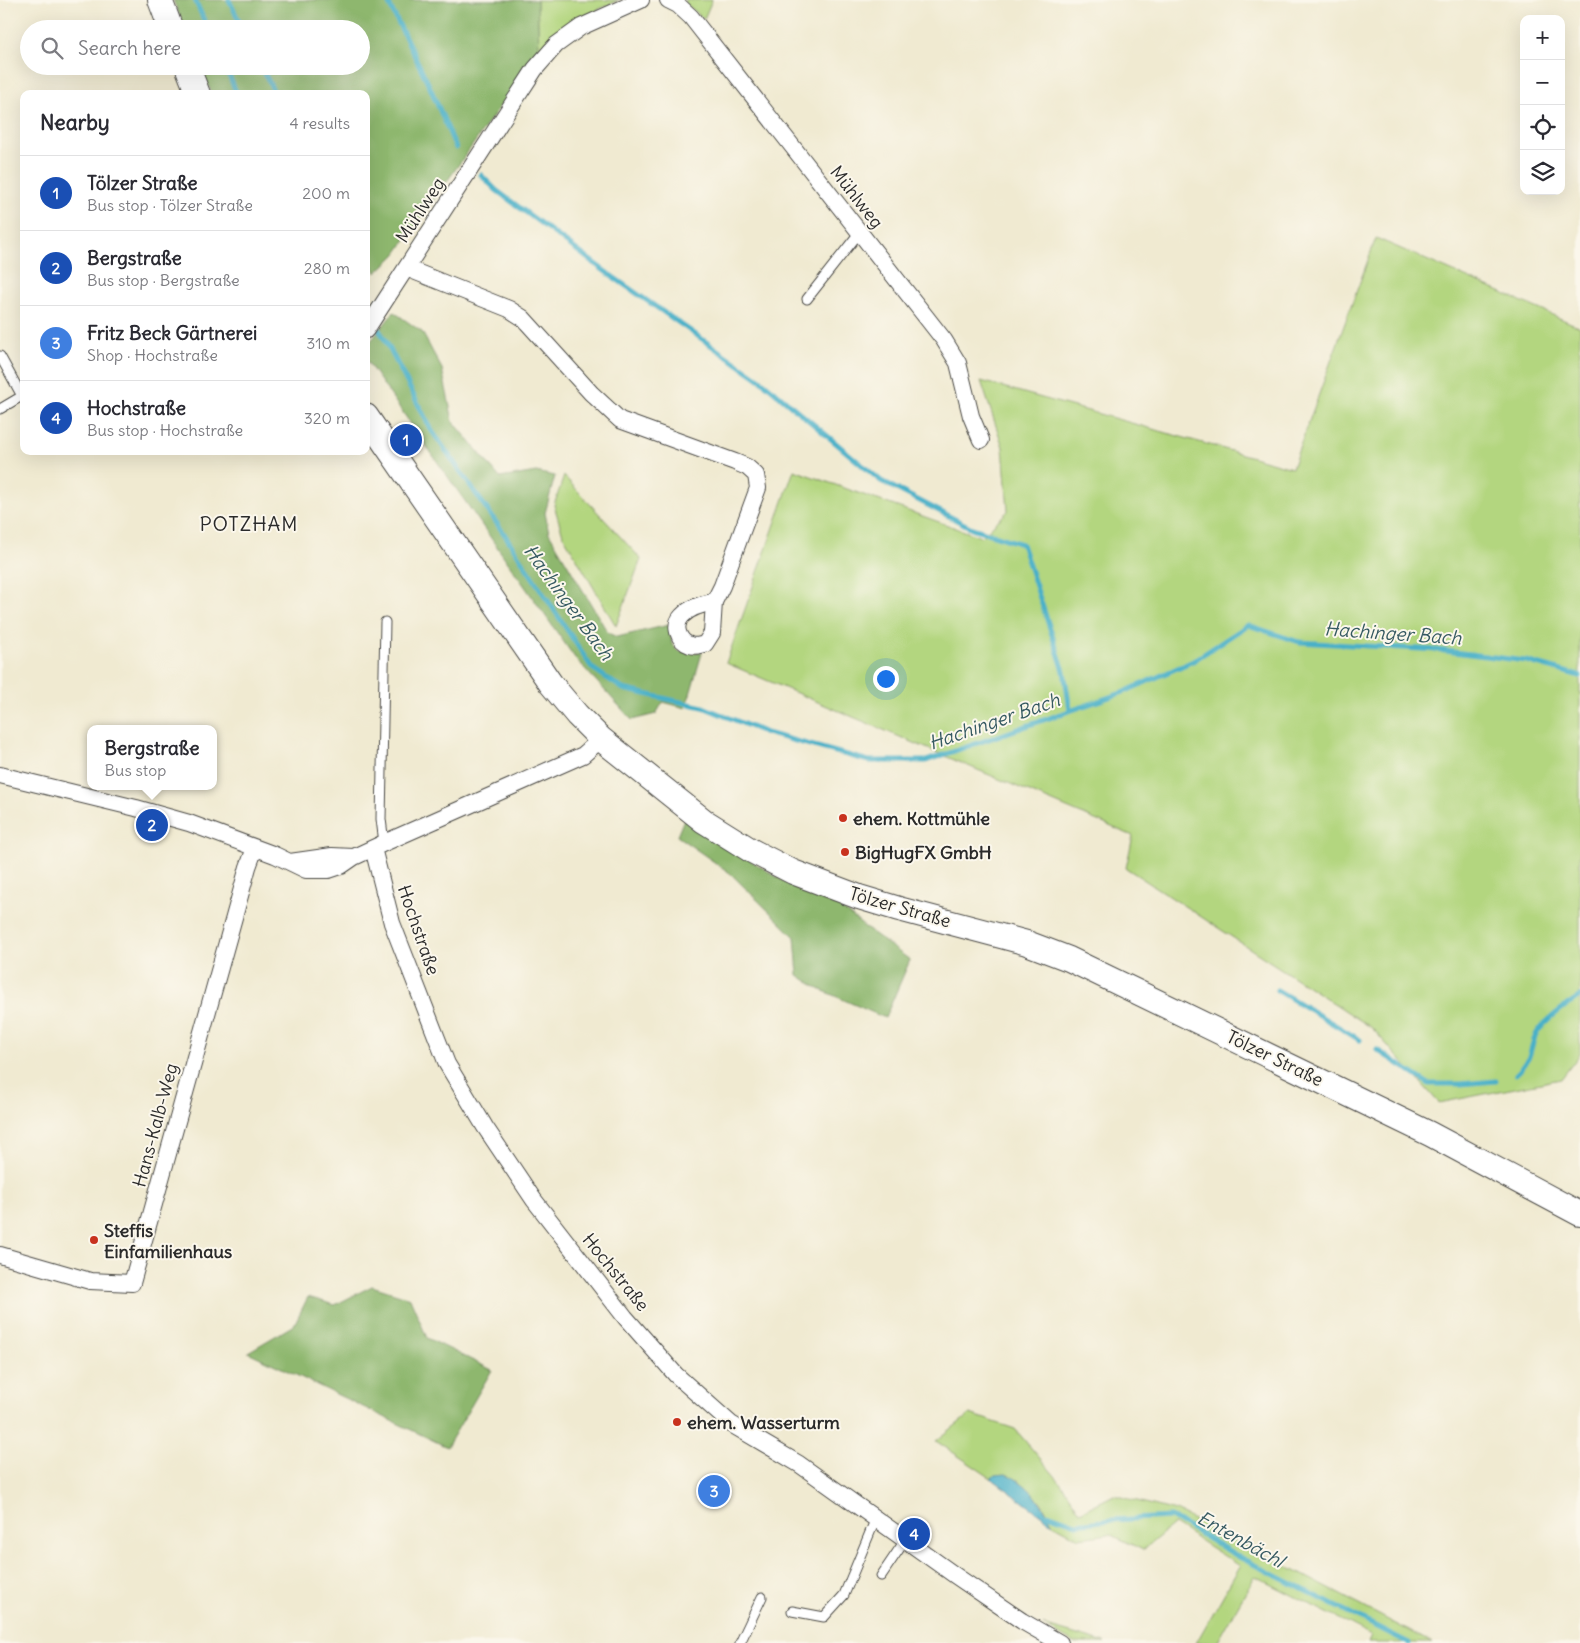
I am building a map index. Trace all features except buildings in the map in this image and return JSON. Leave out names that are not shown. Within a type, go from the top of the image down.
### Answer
[{"type":"main road","points":[[160,0],[168,20]]},
{"type":"main road","points":[[191,75],[196,90]]},
{"type":"main road","name":"Tölzer Straße","points":[[370,422],[552,684],[576,715],[601,739],[704,821],[752,851],[793,872],[891,907],[1027,943],[1069,959],[1430,1134],[1580,1214]]},
{"type":"street","name":"Mühlweg","points":[[370,324],[524,85],[551,51],[581,27],[641,0]]},
{"type":"street","name":"Mühlweg","points":[[668,0],[678,5],[691,17],[944,340],[958,362],[971,416],[980,440]]},
{"type":"street","points":[[406,268],[509,309],[523,318],[592,393],[620,420],[735,462],[747,467],[756,475],[758,488],[722,586],[714,602]]},
{"type":"street","points":[[0,776],[136,808],[189,823],[306,870],[329,870],[341,866],[378,845],[583,755],[601,739]]},
{"type":"street","name":"Hochstraße","points":[[378,845],[392,923],[447,1064],[485,1127],[540,1208],[625,1316],[676,1375],[731,1424],[799,1464],[1022,1621],[1060,1643]]},
{"type":"street","name":"Hans-Kalb-Weg","points":[[0,1255],[90,1281],[132,1283],[215,982],[255,848]]},
{"type":"lane","points":[[807,299],[859,233]]},
{"type":"lane","points":[[0,356],[20,392]]},
{"type":"lane","points":[[0,409],[20,397]]},
{"type":"lane","name":"Hochstraße","points":[[378,845],[381,819],[385,622]]},
{"type":"lane","points":[[792,1611],[824,1617],[844,1596],[876,1518]]},
{"type":"lane","points":[[880,1576],[906,1539]]},
{"type":"lane","points":[[740,1643],[762,1596]]},
{"type":"green space","points":[[173,0],[537,0],[539,51],[395,255],[376,273],[370,259],[370,90],[210,90],[204,75],[370,75],[370,20],[181,20]]},
{"type":"green space","points":[[537,0],[619,0],[576,21],[539,51]]},
{"type":"green space","points":[[685,0],[712,0],[704,19],[686,4]]},
{"type":"green space","points":[[1376,238],[1580,327],[1580,1054],[1561,1079],[1439,1103],[1372,1028],[1126,868],[1133,836],[726,663],[794,470],[981,537],[1008,511],[1003,447],[981,381],[1292,468]]},
{"type":"green space","points":[[394,312],[422,332],[442,369],[453,421],[500,478],[536,472],[555,476],[545,513],[549,533],[608,633],[617,637],[669,625],[672,645],[679,651],[702,653],[686,708],[663,702],[656,714],[632,720],[575,658],[370,366],[370,342]]},
{"type":"green space","points":[[564,476],[641,559],[616,626],[563,535],[554,505]]},
{"type":"green space","points":[[684,819],[790,885],[837,905],[910,960],[885,1018],[819,989],[798,975],[795,937],[730,873],[677,836]]},
{"type":"green space","points":[[372,1286],[410,1298],[427,1338],[492,1370],[447,1447],[248,1352],[294,1325],[308,1297],[335,1305]]},
{"type":"green space","points":[[970,1414],[1015,1429],[1061,1483],[1080,1512],[1114,1495],[1176,1511],[1261,1553],[1432,1643],[1369,1643],[1372,1636],[1255,1576],[1217,1643],[1196,1643],[1240,1566],[1174,1524],[1143,1550],[1110,1534],[1079,1538],[1053,1524],[1041,1502],[1019,1480],[996,1475],[991,1478],[936,1441]]},
{"type":"green space","points":[[1043,1625],[1105,1643],[1074,1643]]},
{"type":"water","points":[[1006,1474],[1028,1488],[1044,1508],[1053,1524],[991,1478],[995,1475]]},
{"type":"waterway","name":"Hachinger Bach","points":[[195,0],[204,20]]},
{"type":"waterway","points":[[229,0],[239,20]]},
{"type":"waterway","points":[[387,0],[429,85],[456,148]]},
{"type":"waterway","name":"Hachinger Bach","points":[[229,75],[235,90]]},
{"type":"waterway","points":[[266,75],[273,90]]},
{"type":"waterway","points":[[481,175],[496,190],[606,272],[762,381],[881,481],[972,528],[1022,544],[1064,671],[1070,710]]},
{"type":"waterway","name":"Hachinger Bach","points":[[370,317],[383,336],[432,431],[505,535],[592,668],[623,689],[703,707],[766,733],[869,761],[926,761],[1124,692],[1193,661],[1248,625],[1299,642],[1437,650],[1526,661],[1580,676]]},
{"type":"waterway","points":[[1277,990],[1360,1040]]},
{"type":"waterway","points":[[1516,1074],[1526,1063],[1540,1028],[1580,996]]},
{"type":"waterway","points":[[1377,1050],[1429,1084],[1496,1081]]},
{"type":"waterway","name":"Entenbächl","points":[[1048,1514],[1076,1524],[1171,1517],[1241,1558],[1409,1643]]},
{"type":"place","name":"Tölzer Straße","points":[[406,440]]},
{"type":"place","name":"ehem. Kottmühle","points":[[843,818]]},
{"type":"place","name":"Bergstraße","points":[[152,825]]},
{"type":"place","name":"BigHugFX GmbH","points":[[845,852]]},
{"type":"place","name":"Steffis Einfamilienhaus","points":[[94,1240]]},
{"type":"place","name":"ehem. Wasserturm","points":[[677,1422]]},
{"type":"place","name":"Fritz Beck Gärtnerei","points":[[714,1491]]},
{"type":"place","name":"Hochstraße","points":[[914,1534]]},
{"type":"district","name":"POTZHAM","points":[[249,523]]}]
